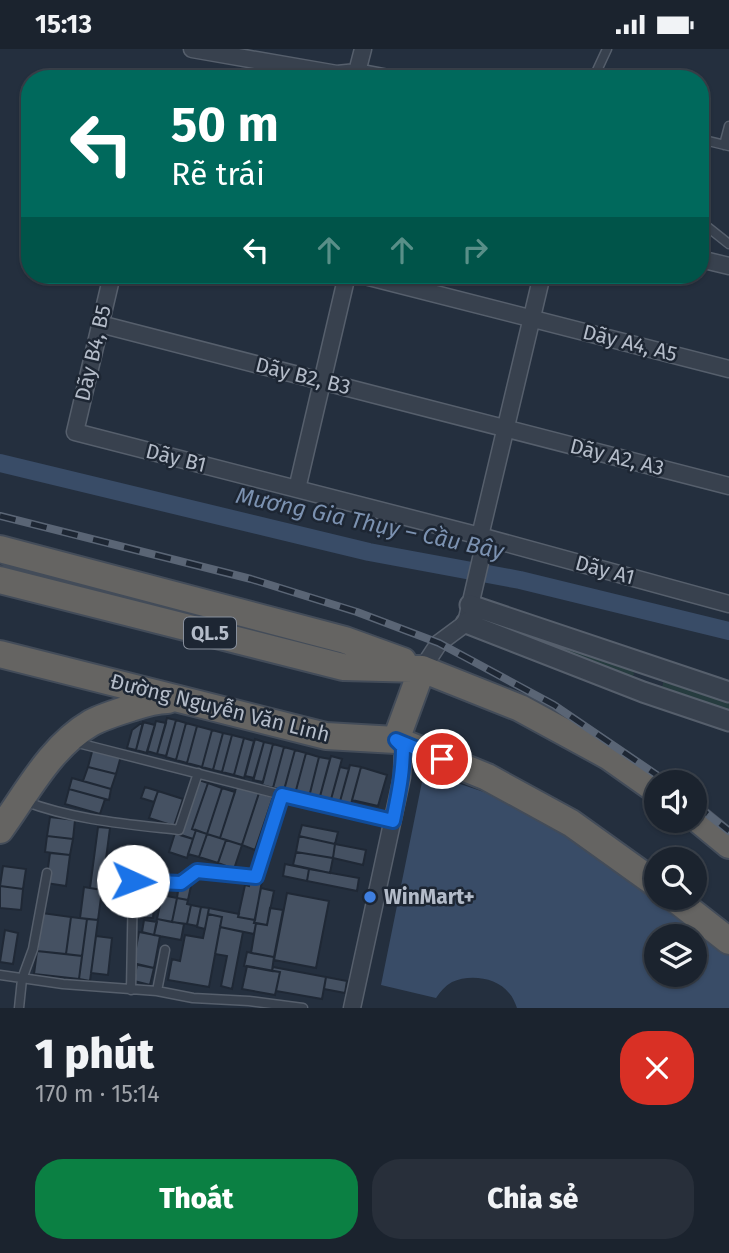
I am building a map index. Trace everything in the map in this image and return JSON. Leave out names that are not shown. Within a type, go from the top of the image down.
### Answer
[{"type":"highway","points":[[0,549],[345,640],[422,669],[396,740]]},
{"type":"highway","name":"QL.5","points":[[0,580],[343,667],[422,669],[520,708],[608,756],[644,782]]},
{"type":"highway","name":"Đường Nguyễn Văn Linh","points":[[0,655],[326,736],[396,740],[487,777],[571,823],[644,875]]},
{"type":"highway","points":[[0,830],[38,773],[63,745],[91,723],[158,700],[184,701]]},
{"type":"highway","points":[[707,827],[729,845]]},
{"type":"highway","points":[[689,910],[729,941]]},
{"type":"street","points":[[192,49],[319,70]]},
{"type":"street","points":[[358,70],[363,49]]},
{"type":"street","points":[[709,261],[729,267]]},
{"type":"street","name":"Dãy B4, B5","points":[[75,432],[110,284]]},
{"type":"street","points":[[297,489],[345,284]]},
{"type":"street","points":[[397,284],[532,318]]},
{"type":"street","points":[[422,669],[439,643],[470,608],[482,554],[480,536],[540,284]]},
{"type":"street","name":"Dãy A4, A5","points":[[532,318],[729,369]]},
{"type":"street","name":"Dãy B2, B3","points":[[100,324],[506,428]]},
{"type":"street","name":"Dãy A2, A3","points":[[506,428],[729,486]]},
{"type":"street","name":"Dãy B1","points":[[75,432],[480,536]]},
{"type":"street","name":"Dãy A1","points":[[480,536],[728,601]]},
{"type":"street","points":[[470,608],[729,692]]},
{"type":"street","points":[[470,608],[643,692],[729,721]]},
{"type":"street","points":[[643,692],[652,667]]},
{"type":"street","points":[[352,1008],[402,778],[403,747],[396,740]]},
{"type":"lane","points":[[597,70],[607,49]]},
{"type":"lane","points":[[709,141],[727,145],[729,126]]},
{"type":"lane","points":[[709,228],[729,244]]},
{"type":"lane","points":[[68,741],[393,821]]},
{"type":"lane","points":[[22,800],[78,818],[179,830],[198,773]]},
{"type":"lane","points":[[131,990],[133,881],[181,883],[197,871],[256,877],[282,795]]},
{"type":"lane","points":[[19,1008],[22,979],[33,949],[47,873]]},
{"type":"lane","points":[[157,991],[165,950]]},
{"type":"lane","points":[[0,975],[303,1008]]},
{"type":"lane","points":[[191,1008],[193,998]]},
{"type":"green space","points":[[489,620],[633,668],[634,675],[629,678],[488,623]]},
{"type":"green space","points":[[663,678],[729,700],[729,713],[659,689],[663,685]]},
{"type":"water","points":[[424,772],[502,798],[603,850],[644,882],[644,910],[681,910],[698,924],[644,924],[644,987],[707,987],[707,932],[729,954],[729,1008],[517,1008],[512,996],[497,983],[474,978],[452,982],[436,998],[381,985]]},
{"type":"building","points":[[167,718],[176,720],[166,756],[157,754]]},
{"type":"building","points":[[176,720],[186,723],[176,760],[166,757]]},
{"type":"building","points":[[156,721],[166,723],[157,754],[147,751]]},
{"type":"building","points":[[143,722],[155,725],[147,753],[136,750]]},
{"type":"building","points":[[186,723],[197,726],[187,763],[176,760]]},
{"type":"building","points":[[143,724],[136,750],[127,748],[132,730]]},
{"type":"building","points":[[143,724],[136,750],[127,748],[132,730]]},
{"type":"building","points":[[197,726],[212,730],[202,767],[187,763]]},
{"type":"building","points":[[212,730],[223,733],[213,770],[202,767]]},
{"type":"building","points":[[223,733],[232,735],[222,772],[213,770]]},
{"type":"building","points":[[232,735],[244,738],[234,775],[222,772]]},
{"type":"building","points":[[244,738],[254,741],[244,778],[234,775]]},
{"type":"building","points":[[255,739],[264,742],[254,778],[245,776]]},
{"type":"building","points":[[264,742],[273,744],[263,782],[253,780]]},
{"type":"building","points":[[273,744],[284,747],[273,788],[262,785]]},
{"type":"building","points":[[284,747],[295,750],[284,790],[273,788]]},
{"type":"building","points":[[93,748],[121,756],[116,774],[88,767]]},
{"type":"building","points":[[295,750],[306,753],[295,794],[284,790]]},
{"type":"building","points":[[306,753],[319,757],[309,797],[295,794]]},
{"type":"building","points":[[331,756],[342,759],[330,803],[319,800]]},
{"type":"building","points":[[319,757],[330,759],[319,800],[309,797]]},
{"type":"building","points":[[350,765],[361,767],[350,808],[339,805]]},
{"type":"building","points":[[88,767],[116,774],[111,789],[83,781]]},
{"type":"building","points":[[340,767],[349,769],[339,805],[330,803]]},
{"type":"building","points":[[361,767],[387,775],[378,806],[352,800]]},
{"type":"building","points":[[72,778],[111,789],[109,800],[69,789]]},
{"type":"building","points":[[199,780],[208,783],[192,829],[196,830],[193,839],[180,835]]},
{"type":"building","points":[[208,783],[222,788],[207,834],[192,829]]},
{"type":"building","points":[[237,785],[259,793],[242,845],[220,838]]},
{"type":"building","points":[[145,787],[158,791],[154,802],[141,798]]},
{"type":"building","points":[[222,788],[235,792],[220,838],[207,834]]},
{"type":"building","points":[[69,789],[105,799],[100,814],[65,804]]},
{"type":"building","points":[[158,791],[183,799],[174,826],[149,818]]},
{"type":"building","points":[[259,793],[273,797],[255,850],[242,845]]},
{"type":"building","points":[[50,817],[75,820],[73,839],[47,836]]},
{"type":"building","points":[[302,825],[338,832],[335,844],[299,836]]},
{"type":"building","points":[[98,827],[110,828],[102,890],[90,888]]},
{"type":"building","points":[[196,830],[207,834],[199,857],[188,854]]},
{"type":"building","points":[[175,833],[193,839],[187,858],[169,852]]},
{"type":"building","points":[[207,834],[226,840],[218,863],[199,857]]},
{"type":"building","points":[[47,836],[73,839],[70,855],[45,852]]},
{"type":"building","points":[[299,836],[335,844],[333,858],[296,852]]},
{"type":"building","points":[[226,840],[242,845],[234,869],[218,863]]},
{"type":"building","points":[[335,844],[366,850],[363,865],[333,858]]},
{"type":"building","points":[[296,852],[333,858],[330,873],[293,865]]},
{"type":"building","points":[[50,853],[70,855],[66,886],[46,883]]},
{"type":"building","points":[[285,864],[309,869],[307,881],[283,876]]},
{"type":"building","points":[[3,866],[26,869],[23,889],[0,886]]},
{"type":"building","points":[[309,869],[359,878],[357,891],[307,881]]},
{"type":"building","points":[[250,879],[262,881],[255,920],[238,917],[245,885],[249,886]]},
{"type":"building","points":[[179,884],[191,886],[188,900],[177,898]]},
{"type":"building","points":[[0,886],[23,889],[21,910],[0,908]]},
{"type":"building","points":[[84,887],[102,890],[98,920],[80,918]]},
{"type":"building","points":[[261,888],[274,891],[267,925],[254,923]]},
{"type":"building","points":[[287,893],[329,901],[316,968],[274,960]]},
{"type":"building","points":[[162,895],[177,898],[172,922],[157,919]]},
{"type":"building","points":[[177,898],[188,900],[187,904],[191,905],[187,924],[172,922]]},
{"type":"building","points":[[191,905],[201,907],[197,926],[187,924]]},
{"type":"building","points":[[134,906],[154,907],[153,918],[133,917]]},
{"type":"building","points":[[201,907],[209,908],[205,929],[197,927]]},
{"type":"building","points":[[209,908],[255,920],[254,934],[220,927],[222,917],[208,914]]},
{"type":"building","points":[[270,908],[283,910],[274,957],[251,953],[256,923],[267,925]]},
{"type":"building","points":[[42,913],[71,917],[66,954],[37,951]]},
{"type":"building","points":[[208,914],[222,917],[209,987],[168,980],[172,959],[180,961],[185,935],[203,938]]},
{"type":"building","points":[[71,917],[87,919],[82,956],[66,954]]},
{"type":"building","points":[[87,919],[98,920],[90,981],[79,979]]},
{"type":"building","points":[[157,919],[184,924],[181,940],[154,935]]},
{"type":"building","points":[[144,920],[157,922],[154,935],[142,932]]},
{"type":"building","points":[[220,927],[243,932],[232,989],[221,986],[227,956],[215,954]]},
{"type":"building","points":[[5,930],[18,933],[13,964],[0,962]]},
{"type":"building","points":[[139,932],[160,936],[154,968],[133,964]]},
{"type":"building","points":[[96,936],[112,938],[108,975],[91,973]]},
{"type":"building","points":[[37,951],[82,956],[79,979],[34,974]]},
{"type":"building","points":[[247,952],[274,957],[272,971],[244,966]]},
{"type":"building","points":[[137,964],[154,968],[150,985],[134,981]]},
{"type":"building","points":[[247,966],[280,972],[275,995],[242,989]]},
{"type":"building","points":[[273,967],[326,977],[322,999],[276,991],[280,972],[272,971]]},
{"type":"building","points":[[326,977],[347,981],[345,993],[324,989]]},
{"type":"waterway","name":"Mương Gia Thụy – Cầu Bây","points":[[0,463],[369,552],[520,580],[729,631]]},
{"type":"railway","points":[[0,516],[251,579],[357,612],[439,643],[554,705],[649,770]]},
{"type":"railway","points":[[707,814],[729,831]]},
{"type":"place","name":"WinMart+","points":[[370,897]]},
{"type":"route","points":[[133,881],[181,883],[197,871],[256,877],[282,795],[393,821],[403,764],[403,747],[396,740],[442,759]]}]
